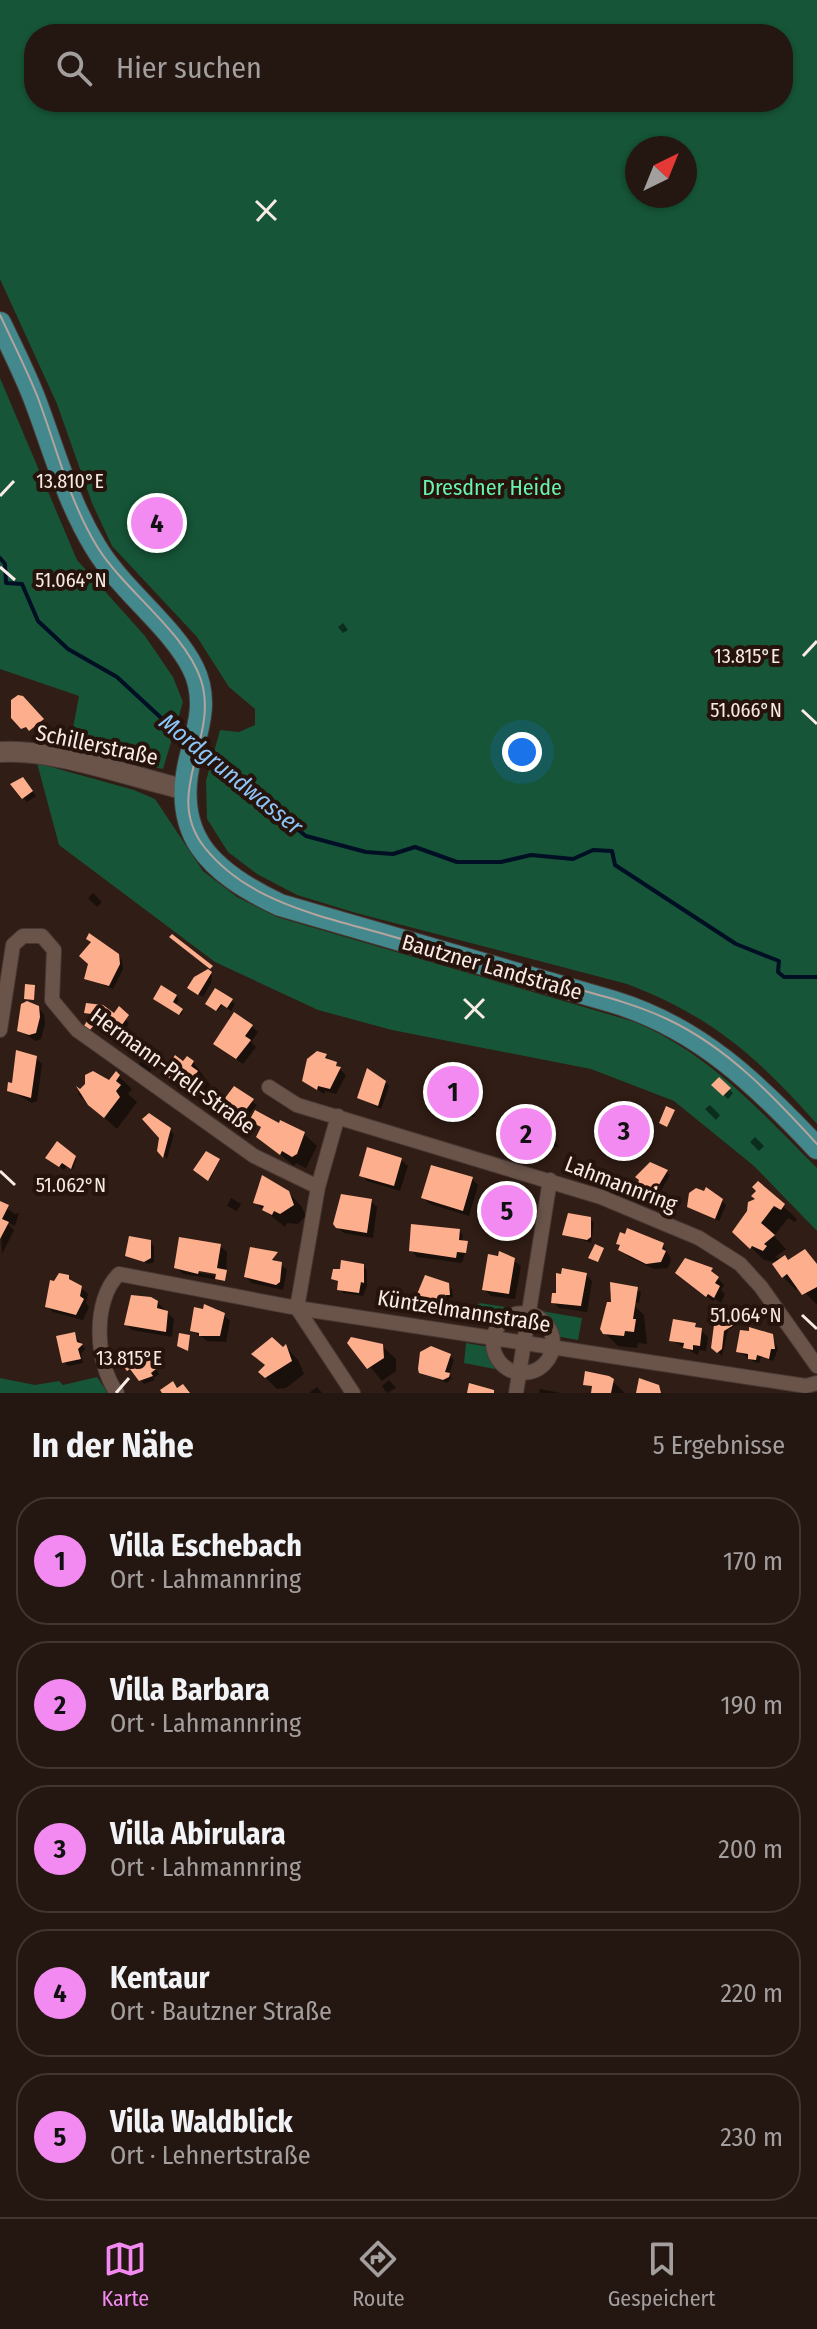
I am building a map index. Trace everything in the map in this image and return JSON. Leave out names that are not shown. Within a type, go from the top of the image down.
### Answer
[{"type":"main road","points":[[0,323],[36,402],[59,472],[84,527],[114,575],[193,667],[202,698],[201,718],[184,782]]},
{"type":"main road","name":"Bautzner Landstraße","points":[[184,782],[189,827],[203,850],[234,879],[257,894],[320,918],[614,1002],[666,1021],[731,1063],[817,1148]]},
{"type":"street","name":"Schillerstraße","points":[[0,752],[23,753],[184,782]]},
{"type":"street","name":"Hermann-Prell-Straße","points":[[0,1030],[13,945],[23,936],[42,936],[54,950],[52,1000],[66,1020],[110,1056],[254,1156],[318,1187]]},
{"type":"street","name":"Lahmannring","points":[[269,1087],[297,1105],[550,1180],[648,1215],[717,1248],[740,1264],[761,1287],[817,1366]]},
{"type":"street","points":[[338,1116],[318,1187],[297,1308],[353,1393]]},
{"type":"street","points":[[516,1393],[550,1180]]},
{"type":"street","name":"Küntzelmannstraße","points":[[117,1393],[102,1364],[98,1341],[109,1283],[119,1274],[297,1308],[553,1348],[806,1386],[817,1383]]},
{"type":"street","points":[[528,1313],[547,1325],[553,1348],[541,1367],[520,1373],[510,1370],[496,1356],[493,1337],[502,1321],[528,1313]]},
{"type":"green space","name":"Dresdner Heide","points":[[0,0],[817,0],[817,1124],[774,1078],[731,1041],[684,1010],[657,997],[627,984],[297,895],[257,874],[228,852],[207,819],[206,781],[220,730],[239,732],[255,725],[255,709],[229,687],[197,637],[112,546],[92,503],[57,404],[0,279]]},
{"type":"green space","points":[[0,378],[77,560],[145,636],[173,677],[183,702],[163,769],[69,749],[79,696],[0,669]]},
{"type":"green space","points":[[37,763],[134,790],[155,799],[203,871],[237,897],[277,917],[635,1022],[687,1050],[733,1086],[817,1168],[817,1231],[754,1166],[674,1101],[591,1069],[392,1030],[318,1010],[215,962],[59,845]]},
{"type":"green space","points":[[480,1303],[517,1309],[496,1326],[468,1322],[469,1311]]},
{"type":"green space","points":[[541,1311],[582,1318],[578,1340],[555,1336]]},
{"type":"green space","points":[[466,1343],[490,1347],[505,1371],[464,1363]]},
{"type":"green space","points":[[97,1377],[108,1393],[0,1393],[0,1378],[35,1385],[59,1381],[63,1385]]},
{"type":"building","points":[[18,695],[23,696],[44,719],[29,731],[26,727],[21,729],[11,718],[11,700]]},
{"type":"building","points":[[23,777],[33,791],[22,799],[10,784]]},
{"type":"building","points":[[89,933],[119,954],[120,964],[109,986],[84,979],[88,964],[79,956],[91,942],[86,939]]},
{"type":"building","points":[[172,934],[213,966],[210,969],[169,937]]},
{"type":"building","points":[[208,969],[212,972],[198,995],[187,988],[194,977]]},
{"type":"building","points":[[25,984],[35,985],[34,1000],[24,999]]},
{"type":"building","points":[[161,985],[177,995],[173,1002],[183,1009],[179,1015],[153,999]]},
{"type":"building","points":[[215,988],[233,999],[227,1008],[221,1004],[216,1011],[205,1004]]},
{"type":"building","points":[[27,1001],[39,1006],[40,1017],[36,1033],[29,1035],[17,1031],[21,1004]]},
{"type":"building","points":[[86,1003],[103,1005],[114,1013],[119,1006],[129,1015],[112,1039],[95,1024],[89,1031],[84,1026],[91,1014],[84,1013]]},
{"type":"building","points":[[234,1012],[253,1025],[245,1036],[251,1040],[236,1059],[213,1044]]},
{"type":"building","points":[[16,1050],[37,1056],[31,1098],[7,1091],[8,1082],[12,1083]]},
{"type":"building","points":[[317,1051],[327,1054],[325,1058],[341,1067],[330,1089],[318,1086],[317,1090],[302,1081],[307,1059]]},
{"type":"building","points":[[175,1055],[183,1061],[187,1056],[194,1061],[191,1066],[198,1071],[185,1089],[163,1074]]},
{"type":"building","points":[[367,1068],[386,1081],[378,1106],[357,1098]]},
{"type":"building","points":[[452,1068],[467,1073],[465,1080],[476,1084],[468,1111],[448,1110],[450,1106],[429,1100],[437,1073],[449,1076]]},
{"type":"building","points":[[93,1071],[109,1080],[116,1071],[120,1075],[116,1081],[121,1085],[116,1091],[120,1097],[104,1118],[88,1105],[76,1086],[80,1089],[85,1084],[85,1075]]},
{"type":"building","points":[[719,1077],[731,1088],[723,1096],[711,1085]]},
{"type":"building","points":[[234,1086],[254,1099],[242,1115],[225,1098]]},
{"type":"building","points":[[666,1106],[675,1110],[667,1127],[659,1123]]},
{"type":"building","points":[[255,1110],[305,1132],[297,1154],[292,1157],[282,1151],[280,1155],[256,1137],[261,1127],[249,1121]]},
{"type":"building","points":[[608,1111],[612,1113],[611,1120],[623,1112],[647,1125],[641,1144],[637,1142],[633,1149],[605,1132],[600,1126]]},
{"type":"building","points":[[149,1113],[171,1128],[163,1158],[157,1151],[159,1138],[142,1119]]},
{"type":"building","points":[[516,1115],[541,1120],[548,1129],[546,1135],[551,1136],[550,1142],[541,1140],[538,1150],[532,1151],[514,1145],[509,1141],[510,1135],[501,1133],[503,1125],[513,1128]]},
{"type":"building","points":[[57,1141],[76,1156],[71,1169],[62,1163],[59,1167],[45,1158]]},
{"type":"building","points":[[367,1147],[402,1158],[394,1186],[359,1176]]},
{"type":"building","points":[[206,1151],[220,1159],[208,1181],[193,1170]]},
{"type":"building","points":[[650,1162],[668,1170],[654,1193],[637,1186],[639,1180],[635,1177]]},
{"type":"building","points":[[431,1165],[473,1177],[463,1211],[421,1198]]},
{"type":"building","points":[[262,1175],[289,1191],[294,1205],[280,1214],[274,1211],[272,1215],[262,1210],[264,1206],[253,1203]]},
{"type":"building","points":[[758,1181],[785,1204],[781,1210],[774,1206],[761,1223],[775,1235],[764,1244],[767,1246],[763,1251],[752,1246],[750,1249],[732,1232],[747,1211],[748,1202],[755,1199],[751,1196],[756,1191],[752,1187]]},
{"type":"building","points":[[706,1187],[723,1199],[715,1219],[687,1207],[689,1193],[696,1188],[704,1191]]},
{"type":"building","points":[[341,1194],[372,1199],[367,1233],[336,1228],[333,1224]]},
{"type":"building","points":[[513,1196],[523,1198],[520,1225],[500,1226],[501,1223],[491,1217],[492,1205],[497,1206],[497,1202],[511,1204]]},
{"type":"building","points":[[0,1201],[9,1205],[2,1219],[9,1222],[0,1239]]},
{"type":"building","points":[[568,1213],[591,1217],[591,1237],[587,1240],[562,1235]]},
{"type":"building","points":[[411,1224],[460,1229],[459,1240],[468,1241],[466,1253],[457,1252],[456,1258],[409,1251]]},
{"type":"building","points":[[627,1228],[664,1243],[662,1249],[666,1251],[661,1262],[646,1264],[618,1250],[620,1245],[616,1244],[620,1232],[625,1234]]},
{"type":"building","points":[[129,1236],[151,1240],[151,1258],[144,1262],[125,1256]]},
{"type":"building","points":[[179,1237],[221,1244],[217,1268],[227,1270],[225,1281],[215,1279],[216,1274],[199,1271],[198,1274],[174,1268]]},
{"type":"building","points":[[595,1244],[604,1248],[598,1262],[588,1258]]},
{"type":"building","points":[[250,1247],[278,1252],[272,1260],[282,1262],[280,1282],[276,1285],[244,1277]]},
{"type":"building","points":[[805,1249],[817,1264],[817,1287],[802,1295],[787,1274],[782,1278],[772,1264],[785,1255],[788,1260]]},
{"type":"building","points":[[499,1251],[515,1258],[509,1294],[482,1290],[488,1254],[498,1256]]},
{"type":"building","points":[[685,1258],[713,1268],[711,1271],[719,1277],[715,1283],[720,1286],[714,1298],[708,1294],[706,1297],[675,1273]]},
{"type":"building","points":[[341,1260],[364,1264],[364,1283],[361,1282],[359,1293],[337,1290],[338,1281],[331,1279],[333,1269],[340,1269]]},
{"type":"building","points":[[562,1268],[587,1273],[581,1306],[551,1303],[552,1293],[556,1293],[556,1273],[561,1274]]},
{"type":"building","points":[[59,1273],[69,1275],[69,1279],[82,1286],[80,1296],[84,1299],[76,1315],[45,1307],[50,1280],[54,1281]]},
{"type":"building","points":[[425,1275],[449,1283],[450,1295],[446,1295],[445,1304],[439,1303],[439,1306],[415,1299]]},
{"type":"building","points":[[610,1282],[638,1287],[634,1332],[625,1331],[624,1336],[603,1334],[600,1329],[607,1302],[611,1302]]},
{"type":"building","points":[[131,1295],[151,1297],[158,1301],[157,1308],[168,1311],[166,1332],[124,1325]]},
{"type":"building","points":[[204,1304],[225,1313],[220,1336],[199,1336],[199,1333],[190,1331],[194,1307],[203,1309]]},
{"type":"building","points":[[714,1304],[738,1314],[742,1320],[724,1331],[722,1349],[717,1353],[711,1348],[715,1317],[710,1314]]},
{"type":"building","points":[[673,1319],[696,1323],[695,1327],[702,1328],[700,1346],[693,1345],[693,1350],[683,1348],[684,1343],[669,1341]]},
{"type":"building","points":[[749,1327],[773,1334],[775,1349],[771,1349],[769,1359],[757,1355],[756,1360],[748,1359],[748,1354],[736,1352],[740,1330],[749,1331]]},
{"type":"building","points":[[75,1332],[77,1342],[83,1344],[78,1349],[81,1359],[62,1363],[56,1336]]},
{"type":"building","points":[[179,1333],[190,1335],[188,1351],[177,1346]]},
{"type":"building","points":[[272,1337],[283,1347],[286,1344],[292,1361],[265,1378],[258,1372],[265,1365],[251,1354]]},
{"type":"building","points":[[351,1337],[383,1344],[384,1358],[367,1369],[347,1343]]},
{"type":"building","points":[[431,1346],[451,1354],[445,1372],[450,1373],[449,1377],[443,1380],[419,1373],[420,1352]]},
{"type":"building","points":[[142,1348],[156,1369],[151,1373],[153,1376],[139,1381],[121,1363]]},
{"type":"building","points":[[585,1371],[614,1379],[611,1393],[591,1393],[592,1386],[583,1385]]},
{"type":"building","points":[[639,1378],[659,1385],[661,1393],[636,1393]]},
{"type":"building","points":[[173,1381],[177,1388],[183,1384],[190,1393],[162,1393],[160,1390]]},
{"type":"building","points":[[469,1383],[494,1390],[494,1393],[467,1393]]},
{"type":"waterway","name":"Mordgrundwasser","points":[[0,558],[5,564],[6,583],[22,584],[38,621],[68,649],[117,677],[185,740]]},
{"type":"waterway","name":"Mordgrundwasser","points":[[199,751],[306,836],[366,852],[393,854],[415,847],[457,862],[501,862],[531,855],[573,859],[593,850],[612,851],[615,865],[736,944],[779,961],[778,972],[784,977],[817,977]]},
{"type":"tram line","points":[[0,315],[34,388],[71,493],[88,530],[110,564],[182,645],[201,680],[205,702],[203,723],[189,786],[188,807],[193,827],[205,848],[222,866],[264,894],[311,913],[614,999],[669,1020],[691,1031],[730,1059],[767,1091],[817,1144]]},
{"type":"place","name":"Kentaur","points":[[157,523]]},
{"type":"place","name":"Villa Eschebach","points":[[453,1092]]},
{"type":"place","name":"Villa Abirulara","points":[[624,1131]]},
{"type":"place","name":"Villa Barbara","points":[[526,1134]]},
{"type":"place","name":"Villa Waldblick","points":[[507,1211]]}]
